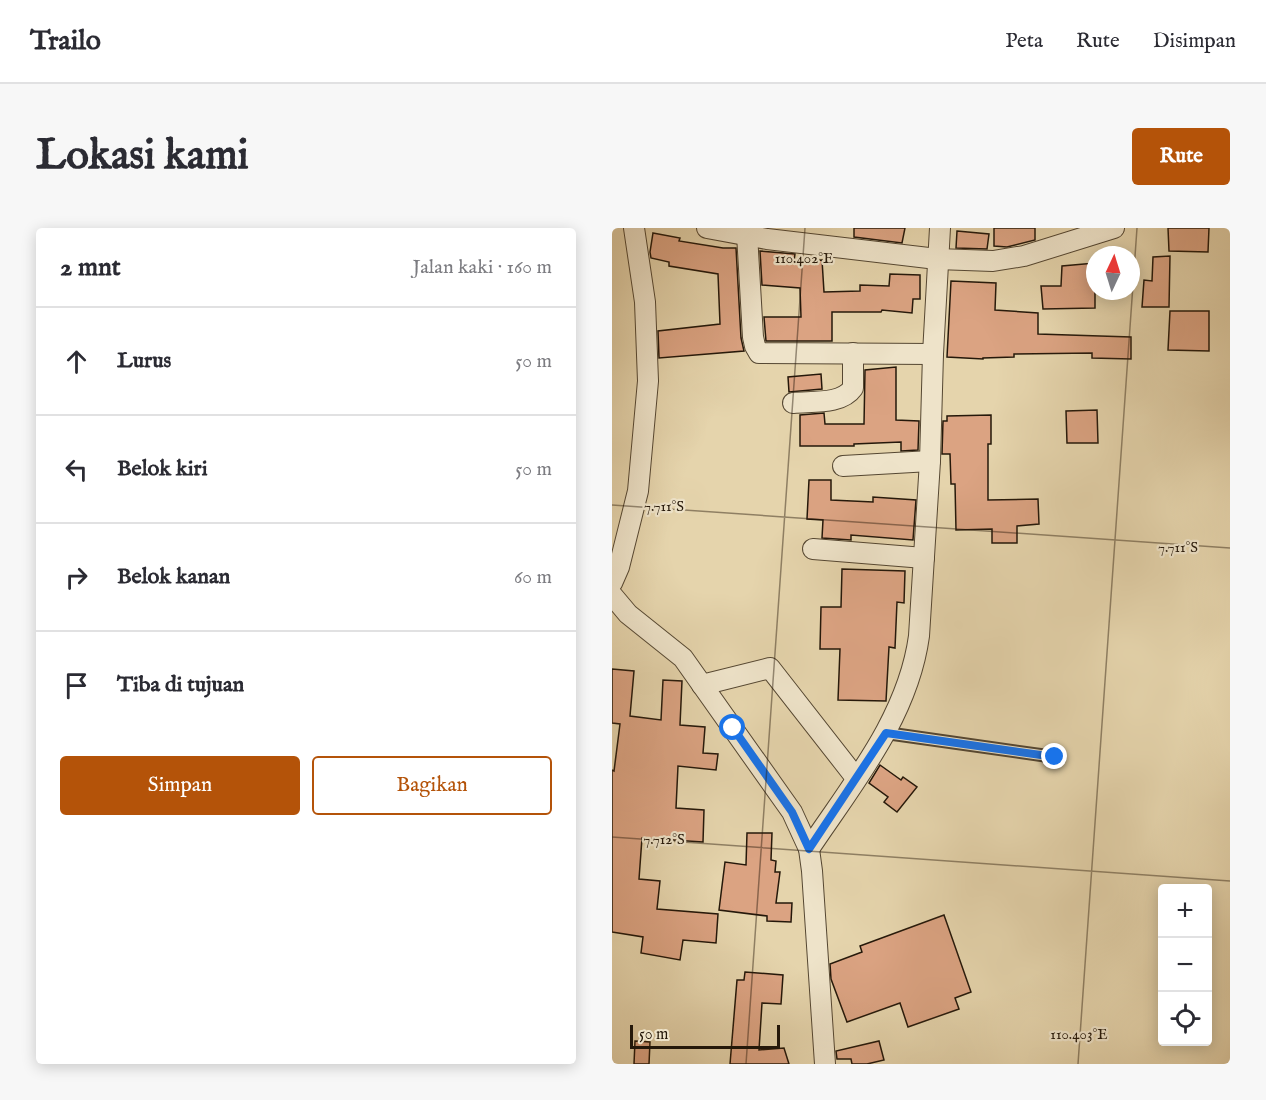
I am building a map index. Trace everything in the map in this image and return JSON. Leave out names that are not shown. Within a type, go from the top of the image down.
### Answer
[{"type":"street","points":[[614,571],[638,491],[648,381],[645,302],[634,228]]},
{"type":"street","points":[[707,228],[767,239],[937,259],[993,261],[1024,256],[1114,228]]},
{"type":"street","points":[[809,849],[886,733],[909,684],[916,660],[930,461],[940,228]]},
{"type":"street","points":[[747,234],[753,337],[759,353],[767,355],[933,354]]},
{"type":"street","points":[[793,403],[838,399],[849,393],[853,388],[853,353]]},
{"type":"street","points":[[843,466],[930,461]]},
{"type":"street","points":[[813,549],[924,558]]},
{"type":"street","points":[[612,595],[628,614],[683,658],[792,812],[809,849],[825,1064]]},
{"type":"street","points":[[702,685],[770,668],[856,778]]},
{"type":"lane","points":[[886,733],[1055,757]]},
{"type":"building","points":[[854,228],[905,228],[902,243],[854,237]]},
{"type":"building","points":[[994,228],[1035,228],[1035,240],[1007,247],[994,246]]},
{"type":"building","points":[[1168,228],[1209,228],[1208,252],[1169,251]]},
{"type":"building","points":[[957,231],[989,234],[987,249],[956,248]]},
{"type":"building","points":[[653,233],[680,238],[679,241],[736,248],[741,338],[744,351],[659,358],[658,331],[720,324],[718,274],[669,266],[669,262],[651,258]]},
{"type":"building","points":[[760,251],[795,254],[794,261],[822,260],[824,292],[860,291],[860,285],[889,286],[890,274],[920,275],[920,299],[913,299],[912,313],[882,310],[881,312],[832,312],[832,341],[766,341],[764,317],[801,317],[800,288],[762,285]]},
{"type":"building","points":[[1170,256],[1169,307],[1142,307],[1144,280],[1152,281],[1153,257]]},
{"type":"building","points":[[1086,264],[1086,300],[1095,300],[1095,308],[1043,309],[1041,286],[1061,286],[1062,266]]},
{"type":"building","points":[[951,281],[996,283],[995,310],[1038,313],[1038,334],[1131,337],[1131,359],[1092,358],[1092,353],[1014,354],[1014,357],[983,359],[947,357]]},
{"type":"building","points":[[1170,311],[1209,311],[1209,351],[1168,350]]},
{"type":"building","points":[[896,367],[896,420],[919,421],[918,450],[901,451],[901,442],[854,444],[854,446],[800,446],[800,415],[824,413],[825,424],[864,424],[865,370]]},
{"type":"building","points":[[821,374],[822,389],[789,392],[788,377]]},
{"type":"building","points":[[1097,410],[1098,443],[1067,443],[1066,411]]},
{"type":"building","points":[[991,415],[991,444],[988,444],[988,500],[1038,499],[1039,524],[1017,526],[1017,543],[992,543],[992,529],[956,530],[955,484],[951,484],[950,454],[942,454],[943,421],[947,421],[947,416]]},
{"type":"building","points":[[809,480],[831,480],[831,500],[873,502],[873,497],[916,500],[913,540],[851,535],[851,540],[822,538],[823,520],[807,519]]},
{"type":"building","points":[[842,569],[905,571],[904,603],[897,602],[895,648],[889,647],[886,701],[838,700],[840,649],[820,649],[821,607],[841,607]]},
{"type":"building","points":[[612,669],[634,671],[630,716],[661,720],[663,680],[682,681],[680,725],[705,727],[703,753],[718,754],[716,770],[678,766],[676,808],[704,810],[703,842],[642,838],[639,879],[660,881],[657,909],[718,914],[716,943],[683,940],[680,960],[641,953],[643,937],[612,932],[612,770],[614,771],[620,724],[612,723]]},
{"type":"building","points":[[880,765],[901,780],[903,777],[917,787],[897,812],[884,802],[888,797],[869,783]]},
{"type":"building","points":[[747,833],[772,833],[771,860],[776,861],[775,872],[780,872],[776,903],[792,903],[791,922],[767,921],[767,916],[719,910],[725,862],[746,865]]},
{"type":"building","points":[[944,915],[971,992],[955,998],[959,1009],[908,1027],[900,1003],[847,1022],[831,979],[830,964],[862,952],[860,946]]},
{"type":"building","points":[[745,972],[783,975],[781,1004],[762,1003],[759,1050],[784,1048],[789,1064],[730,1064],[737,980],[744,980]]},
{"type":"building","points":[[635,1041],[650,1042],[649,1064],[634,1064]]},
{"type":"building","points":[[879,1041],[884,1060],[867,1064],[852,1064],[851,1059],[837,1059],[836,1051]]},
{"type":"route","points":[[733,728],[792,812],[809,849],[886,733],[1055,757]]}]
